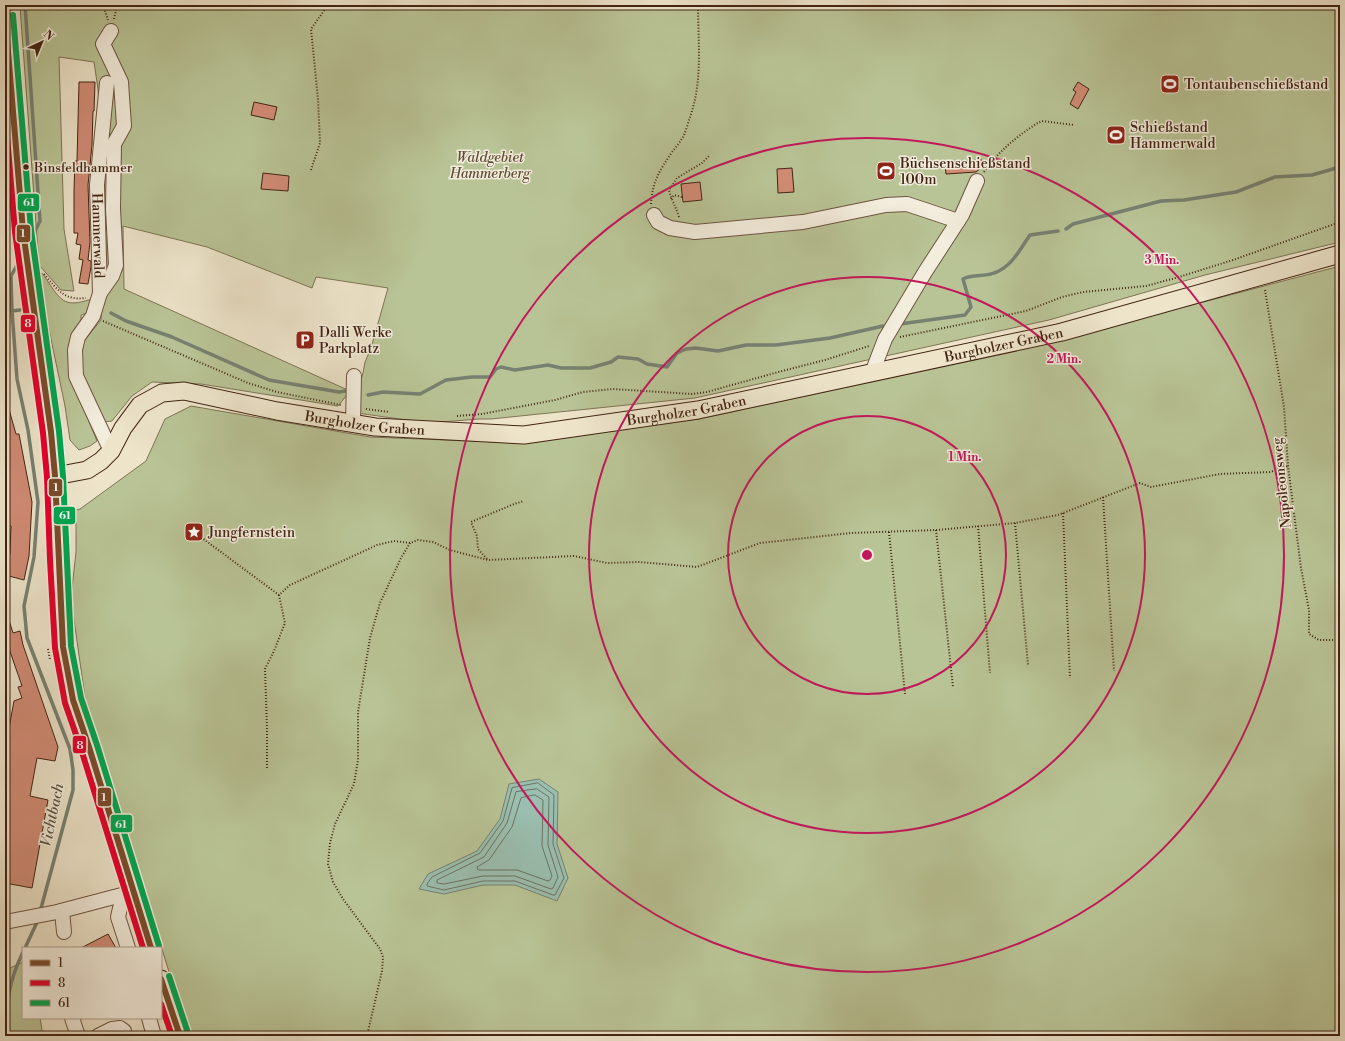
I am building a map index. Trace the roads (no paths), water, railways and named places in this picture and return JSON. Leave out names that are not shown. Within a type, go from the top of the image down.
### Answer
[{"type":"main road","points":[[5,16],[23,231],[35,272],[51,432],[55,476],[63,647],[72,700],[94,761],[121,849],[128,894],[151,947]]},
{"type":"main road","name":"Burgholzer Graben","points":[[55,476],[87,470],[101,461],[110,451],[123,428],[140,406],[162,393],[184,391],[277,411],[353,415],[375,426],[524,435],[698,410],[1062,332],[1340,254]]},
{"type":"main road","points":[[162,982],[180,1036]]},
{"type":"street","name":"Hammerwald","points":[[110,451],[76,376],[75,350],[78,337],[92,316],[100,293],[112,276],[116,265],[113,209],[114,144],[124,126],[121,82],[103,44],[111,31]]},
{"type":"street","name":"Hammerwald","points":[[100,293],[97,185],[107,82]]},
{"type":"street","points":[[872,373],[885,339],[925,272],[962,215],[977,181]]},
{"type":"street","points":[[654,215],[658,222],[670,228],[695,232],[802,222],[886,205],[907,204],[958,221]]},
{"type":"street","points":[[353,415],[354,376]]},
{"type":"street","points":[[5,922],[59,911],[128,894]]},
{"type":"street","points":[[128,894],[118,917],[128,947]]},
{"type":"street","points":[[59,911],[64,932]]},
{"type":"street","points":[[72,1019],[78,1036]]},
{"type":"street","points":[[149,1019],[154,1036]]},
{"type":"street","points":[[98,1036],[112,1029],[122,1027]]},
{"type":"water","points":[[539,779],[558,792],[557,844],[568,878],[557,901],[515,885],[483,885],[444,894],[419,889],[428,874],[477,851],[500,819],[509,784]]},
{"type":"waterway","name":"Vichtbach","points":[[25,5],[40,221],[30,241]]},
{"type":"waterway","points":[[1066,229],[1073,224],[1161,201],[1184,200],[1236,192],[1275,177],[1312,175],[1340,167]]},
{"type":"waterway","points":[[900,324],[965,315],[971,307],[963,279],[990,274],[1000,270],[1011,262],[1030,235],[1058,231]]},
{"type":"waterway","name":"Vichtbach","points":[[21,258],[11,276],[12,311],[17,379],[28,430],[38,502],[34,557],[24,606],[27,638],[70,749],[73,770],[73,790],[40,912]]},
{"type":"waterway","points":[[12,311],[20,310]]},
{"type":"waterway","points":[[111,313],[126,321],[172,337],[269,380],[339,392],[345,391]]},
{"type":"waterway","points":[[368,395],[383,392],[420,394],[446,380],[472,377],[490,377],[496,369],[501,367],[515,370],[548,365],[561,368],[590,368],[611,362],[618,357],[638,359],[647,364],[667,367],[677,353],[686,349],[696,348],[718,351],[746,345],[776,345],[830,338],[883,326]]},
{"type":"waterway","name":"Vichtbach","points":[[25,947],[39,918]]},
{"type":"waterway","name":"Vichtbach","points":[[8,1036],[7,1013],[9,993],[14,973],[22,954]]},
{"type":"place","name":"Tontaubenschießstand","points":[[1170,84]]},
{"type":"place","name":"Schießstand Hammerwald","points":[[1116,135]]},
{"type":"place","name":"Binsfeldhammer","points":[[26,167]]},
{"type":"place","name":"Büchsenschießstand 100m","points":[[886,171]]},
{"type":"place","name":"Dalli Werke Parkplatz","points":[[305,340]]},
{"type":"place","name":"Jungfernstein","points":[[194,532]]},
{"type":"park label","name":"Waldgebiet Hammerberg","points":[[490,166]]}]
